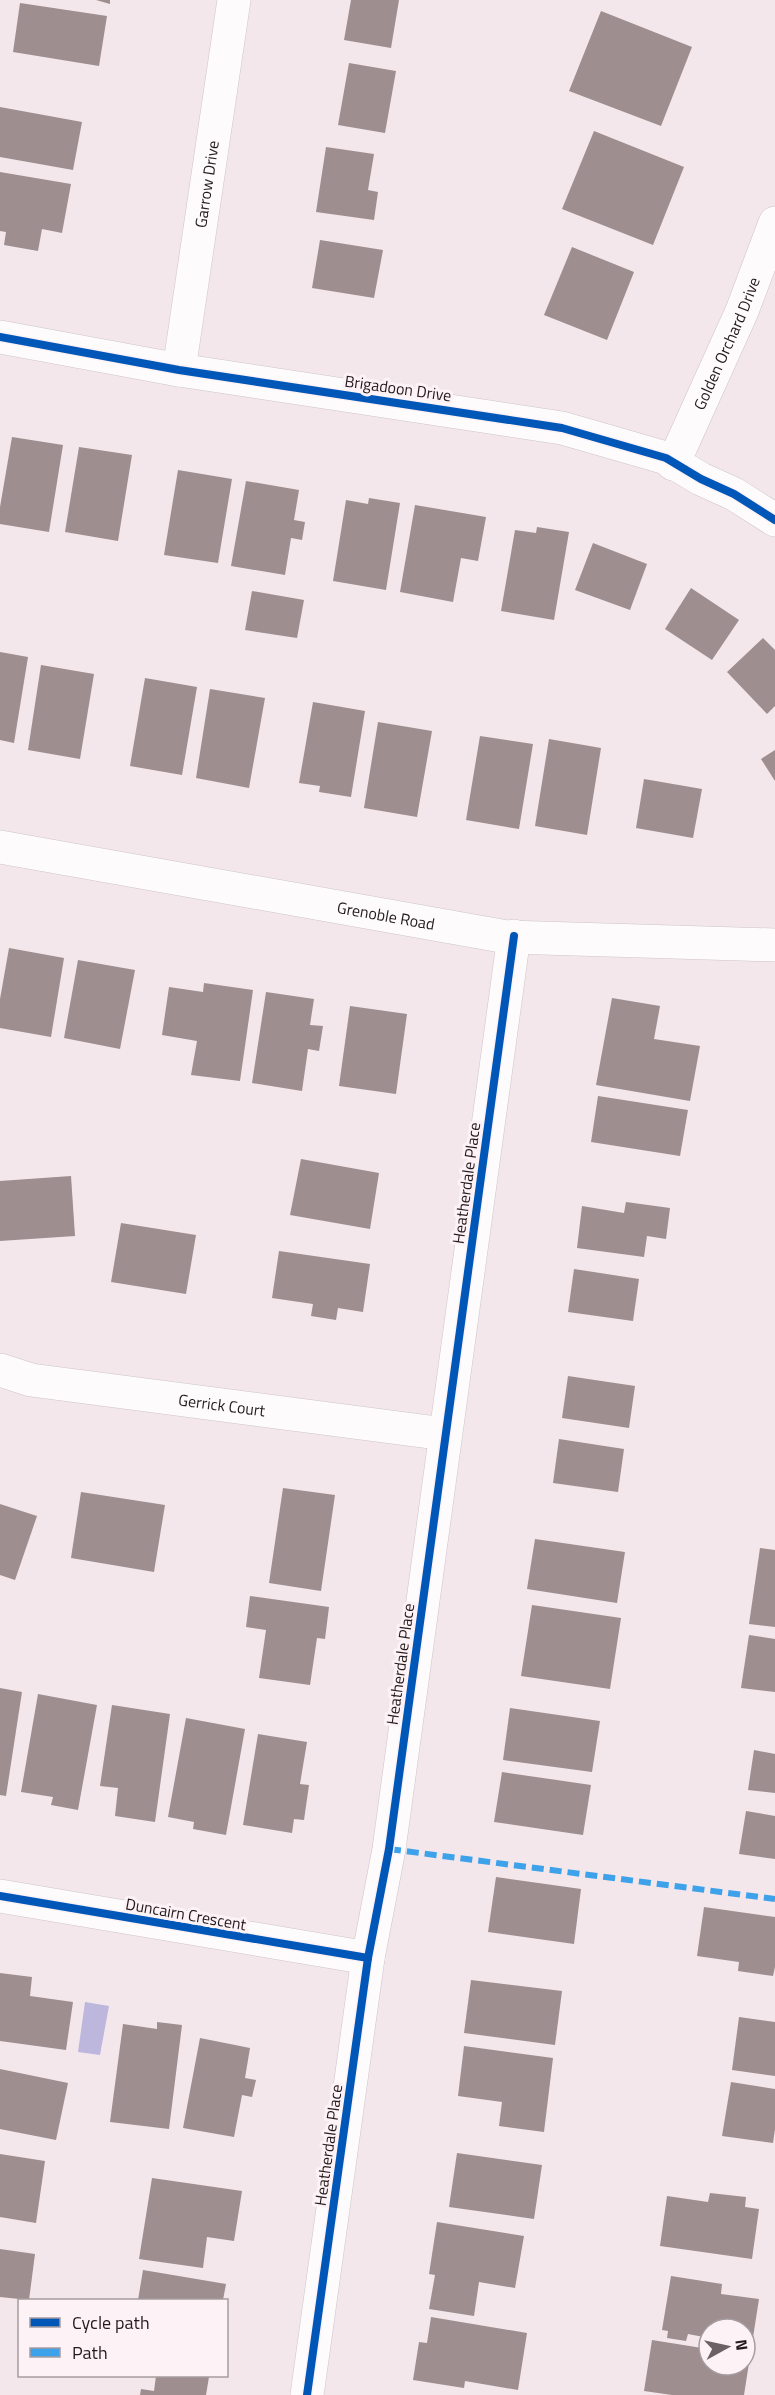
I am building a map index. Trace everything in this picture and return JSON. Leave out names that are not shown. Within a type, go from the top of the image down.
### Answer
[{"type":"street","name":"Garrow Drive","points":[[179,370],[234,0]]},
{"type":"street","name":"Golden Orchard Drive","points":[[674,464],[742,311],[775,223]]},
{"type":"street","name":"Brigadoon Drive","points":[[0,338],[179,370],[543,424],[595,436],[666,458],[734,494],[775,520]]},
{"type":"street","name":"Grenoble Road","points":[[0,847],[507,937],[775,945]]},
{"type":"street","name":"Heatherdale Place","points":[[307,2395],[368,1958],[388,1849],[514,936]]},
{"type":"street","name":"Gerrick Court","points":[[0,1370],[31,1380],[446,1434]]},
{"type":"street","name":"Duncairn Crescent","points":[[0,1896],[368,1958]]},
{"type":"shaded area","points":[[85,2002],[109,2006],[100,2055],[78,2052]]},
{"type":"building","points":[[96,0],[110,0],[110,4]]},
{"type":"building","points":[[351,0],[399,0],[391,48],[344,40]]},
{"type":"building","points":[[20,3],[107,16],[99,66],[13,52]]},
{"type":"building","points":[[601,11],[692,47],[661,126],[569,91]]},
{"type":"building","points":[[349,63],[396,71],[385,133],[338,125]]},
{"type":"building","points":[[0,107],[82,122],[73,170],[0,157]]},
{"type":"building","points":[[594,131],[684,167],[653,245],[562,209]]},
{"type":"building","points":[[326,147],[374,154],[368,190],[378,192],[374,220],[316,212]]},
{"type":"building","points":[[0,172],[71,184],[62,233],[42,229],[38,251],[4,245],[6,232],[0,231]]},
{"type":"building","points":[[320,240],[383,250],[374,298],[312,288]]},
{"type":"building","points":[[572,247],[634,272],[607,340],[544,315]]},
{"type":"building","points":[[12,437],[63,445],[49,532],[0,524],[0,507]]},
{"type":"building","points":[[79,447],[132,455],[118,541],[65,532]]},
{"type":"building","points":[[178,470],[232,479],[218,563],[164,555]]},
{"type":"building","points":[[246,481],[299,490],[294,520],[305,522],[302,540],[291,538],[285,575],[231,566]]},
{"type":"building","points":[[369,498],[400,503],[386,590],[333,581],[346,500],[368,504]]},
{"type":"building","points":[[415,505],[486,517],[478,561],[461,558],[453,602],[400,592]]},
{"type":"building","points":[[537,527],[569,532],[554,620],[501,611],[515,530],[536,533]]},
{"type":"building","points":[[593,543],[647,564],[630,610],[575,590]]},
{"type":"building","points":[[691,588],[739,620],[712,660],[665,629]]},
{"type":"building","points":[[252,591],[304,600],[297,638],[245,630]]},
{"type":"building","points":[[763,638],[775,650],[775,706],[767,714],[727,672]]},
{"type":"building","points":[[0,652],[28,657],[14,743],[0,740]]},
{"type":"building","points":[[41,665],[94,674],[80,759],[28,750]]},
{"type":"building","points":[[145,678],[197,687],[182,775],[130,766]]},
{"type":"building","points":[[210,689],[265,698],[249,788],[196,778]]},
{"type":"building","points":[[313,702],[365,711],[351,797],[319,792],[320,786],[299,783]]},
{"type":"building","points":[[378,722],[432,731],[417,817],[364,808]]},
{"type":"building","points":[[480,736],[533,744],[519,829],[466,820]]},
{"type":"building","points":[[549,739],[601,748],[587,835],[535,826]]},
{"type":"building","points":[[775,750],[775,781],[761,759]]},
{"type":"building","points":[[644,779],[702,789],[693,838],[636,828]]},
{"type":"building","points":[[9,948],[64,958],[51,1037],[0,1028],[0,999]]},
{"type":"building","points":[[78,960],[135,970],[120,1049],[64,1038]]},
{"type":"building","points":[[204,983],[253,990],[240,1081],[191,1075],[197,1041],[162,1035],[169,987],[203,992]]},
{"type":"building","points":[[266,992],[314,999],[310,1025],[323,1026],[319,1051],[308,1049],[302,1091],[252,1083]]},
{"type":"building","points":[[612,998],[660,1006],[654,1039],[700,1046],[690,1101],[596,1085]]},
{"type":"building","points":[[350,1006],[407,1014],[396,1094],[339,1086]]},
{"type":"building","points":[[598,1096],[688,1110],[680,1156],[591,1142]]},
{"type":"building","points":[[301,1159],[379,1173],[370,1229],[290,1215]]},
{"type":"building","points":[[71,1176],[75,1236],[0,1241],[0,1181]]},
{"type":"building","points":[[626,1202],[670,1208],[666,1239],[647,1236],[644,1257],[577,1248],[582,1206],[624,1213]]},
{"type":"building","points":[[121,1223],[196,1235],[186,1294],[111,1282]]},
{"type":"building","points":[[279,1251],[370,1264],[363,1312],[338,1308],[336,1320],[311,1316],[313,1304],[272,1298]]},
{"type":"building","points":[[574,1269],[639,1279],[633,1321],[568,1312]]},
{"type":"building","points":[[568,1376],[635,1386],[629,1428],[562,1418]]},
{"type":"building","points":[[559,1439],[624,1449],[618,1492],[553,1483]]},
{"type":"building","points":[[283,1488],[335,1495],[321,1591],[269,1583]]},
{"type":"building","points":[[81,1492],[165,1505],[154,1572],[71,1558]]},
{"type":"building","points":[[0,1504],[37,1516],[15,1580],[0,1575]]},
{"type":"building","points":[[535,1539],[625,1552],[617,1603],[527,1589]]},
{"type":"building","points":[[760,1548],[775,1550],[775,1627],[749,1624]]},
{"type":"building","points":[[250,1596],[329,1607],[325,1639],[317,1638],[310,1685],[259,1678],[266,1630],[246,1627]]},
{"type":"building","points":[[532,1605],[621,1618],[610,1689],[521,1676]]},
{"type":"building","points":[[749,1635],[775,1639],[775,1692],[741,1688]]},
{"type":"building","points":[[0,1688],[22,1692],[6,1796],[0,1795]]},
{"type":"building","points":[[38,1694],[97,1705],[78,1810],[51,1805],[53,1797],[21,1792]]},
{"type":"building","points":[[112,1705],[170,1714],[155,1822],[115,1816],[118,1788],[100,1786]]},
{"type":"building","points":[[510,1708],[600,1721],[592,1772],[503,1760]]},
{"type":"building","points":[[186,1718],[245,1729],[226,1835],[193,1829],[194,1822],[168,1817]]},
{"type":"building","points":[[258,1734],[307,1742],[300,1784],[309,1785],[304,1820],[294,1819],[292,1833],[243,1825]]},
{"type":"building","points":[[754,1750],[775,1754],[775,1793],[748,1790]]},
{"type":"building","points":[[502,1772],[591,1785],[583,1835],[494,1822]]},
{"type":"building","points":[[746,1811],[775,1816],[775,1859],[739,1854]]},
{"type":"building","points":[[496,1877],[581,1889],[574,1944],[488,1932]]},
{"type":"building","points":[[704,1907],[775,1917],[773,1976],[738,1971],[739,1962],[697,1956]]},
{"type":"building","points":[[0,1973],[32,1977],[30,1996],[73,2002],[66,2050],[0,2041]]},
{"type":"building","points":[[471,1980],[562,1991],[555,2045],[464,2033]]},
{"type":"building","points":[[739,2017],[775,2022],[775,2076],[732,2070]]},
{"type":"building","points":[[157,2022],[182,2025],[169,2129],[110,2122],[123,2024],[157,2029]]},
{"type":"building","points":[[200,2038],[250,2048],[245,2078],[256,2080],[252,2097],[242,2095],[234,2137],[183,2128]]},
{"type":"building","points":[[464,2046],[553,2058],[544,2132],[499,2126],[502,2102],[458,2096]]},
{"type":"building","points":[[0,2069],[68,2083],[56,2140],[0,2129]]},
{"type":"building","points":[[731,2082],[775,2089],[773,2143],[722,2136]]},
{"type":"building","points":[[457,2153],[542,2165],[534,2219],[449,2207]]},
{"type":"building","points":[[0,2154],[45,2161],[36,2223],[0,2217]]},
{"type":"building","points":[[152,2178],[242,2191],[234,2241],[207,2237],[203,2268],[139,2259]]},
{"type":"building","points":[[710,2193],[746,2197],[745,2207],[759,2209],[752,2259],[660,2246],[667,2196],[708,2202]]},
{"type":"building","points":[[437,2222],[524,2236],[515,2288],[479,2282],[474,2316],[429,2309],[435,2275],[429,2274]]},
{"type":"building","points":[[0,2249],[35,2254],[29,2299],[0,2297]]},
{"type":"building","points":[[143,2270],[226,2284],[223,2299],[138,2299]]},
{"type":"building","points":[[671,2276],[722,2284],[721,2294],[759,2299],[756,2317],[697,2317],[697,2336],[688,2334],[686,2341],[667,2338],[668,2331],[662,2330]]},
{"type":"building","points":[[431,2317],[527,2333],[518,2390],[465,2381],[464,2388],[413,2380],[419,2342],[427,2343]]},
{"type":"building","points":[[652,2340],[697,2347],[697,2377],[747,2377],[744,2395],[672,2395],[644,2391]]},
{"type":"building","points":[[156,2377],[209,2377],[206,2395],[140,2395],[141,2389],[154,2391]]},
{"type":"marked path","points":[[389,1849],[775,1899]]},
{"type":"cycle path","points":[[0,337],[179,370],[562,428],[666,458],[701,479],[734,494],[775,520]]},
{"type":"cycle path","points":[[307,2395],[368,1958],[389,1849],[514,936]]},
{"type":"cycle path","points":[[0,1896],[368,1958]]}]
